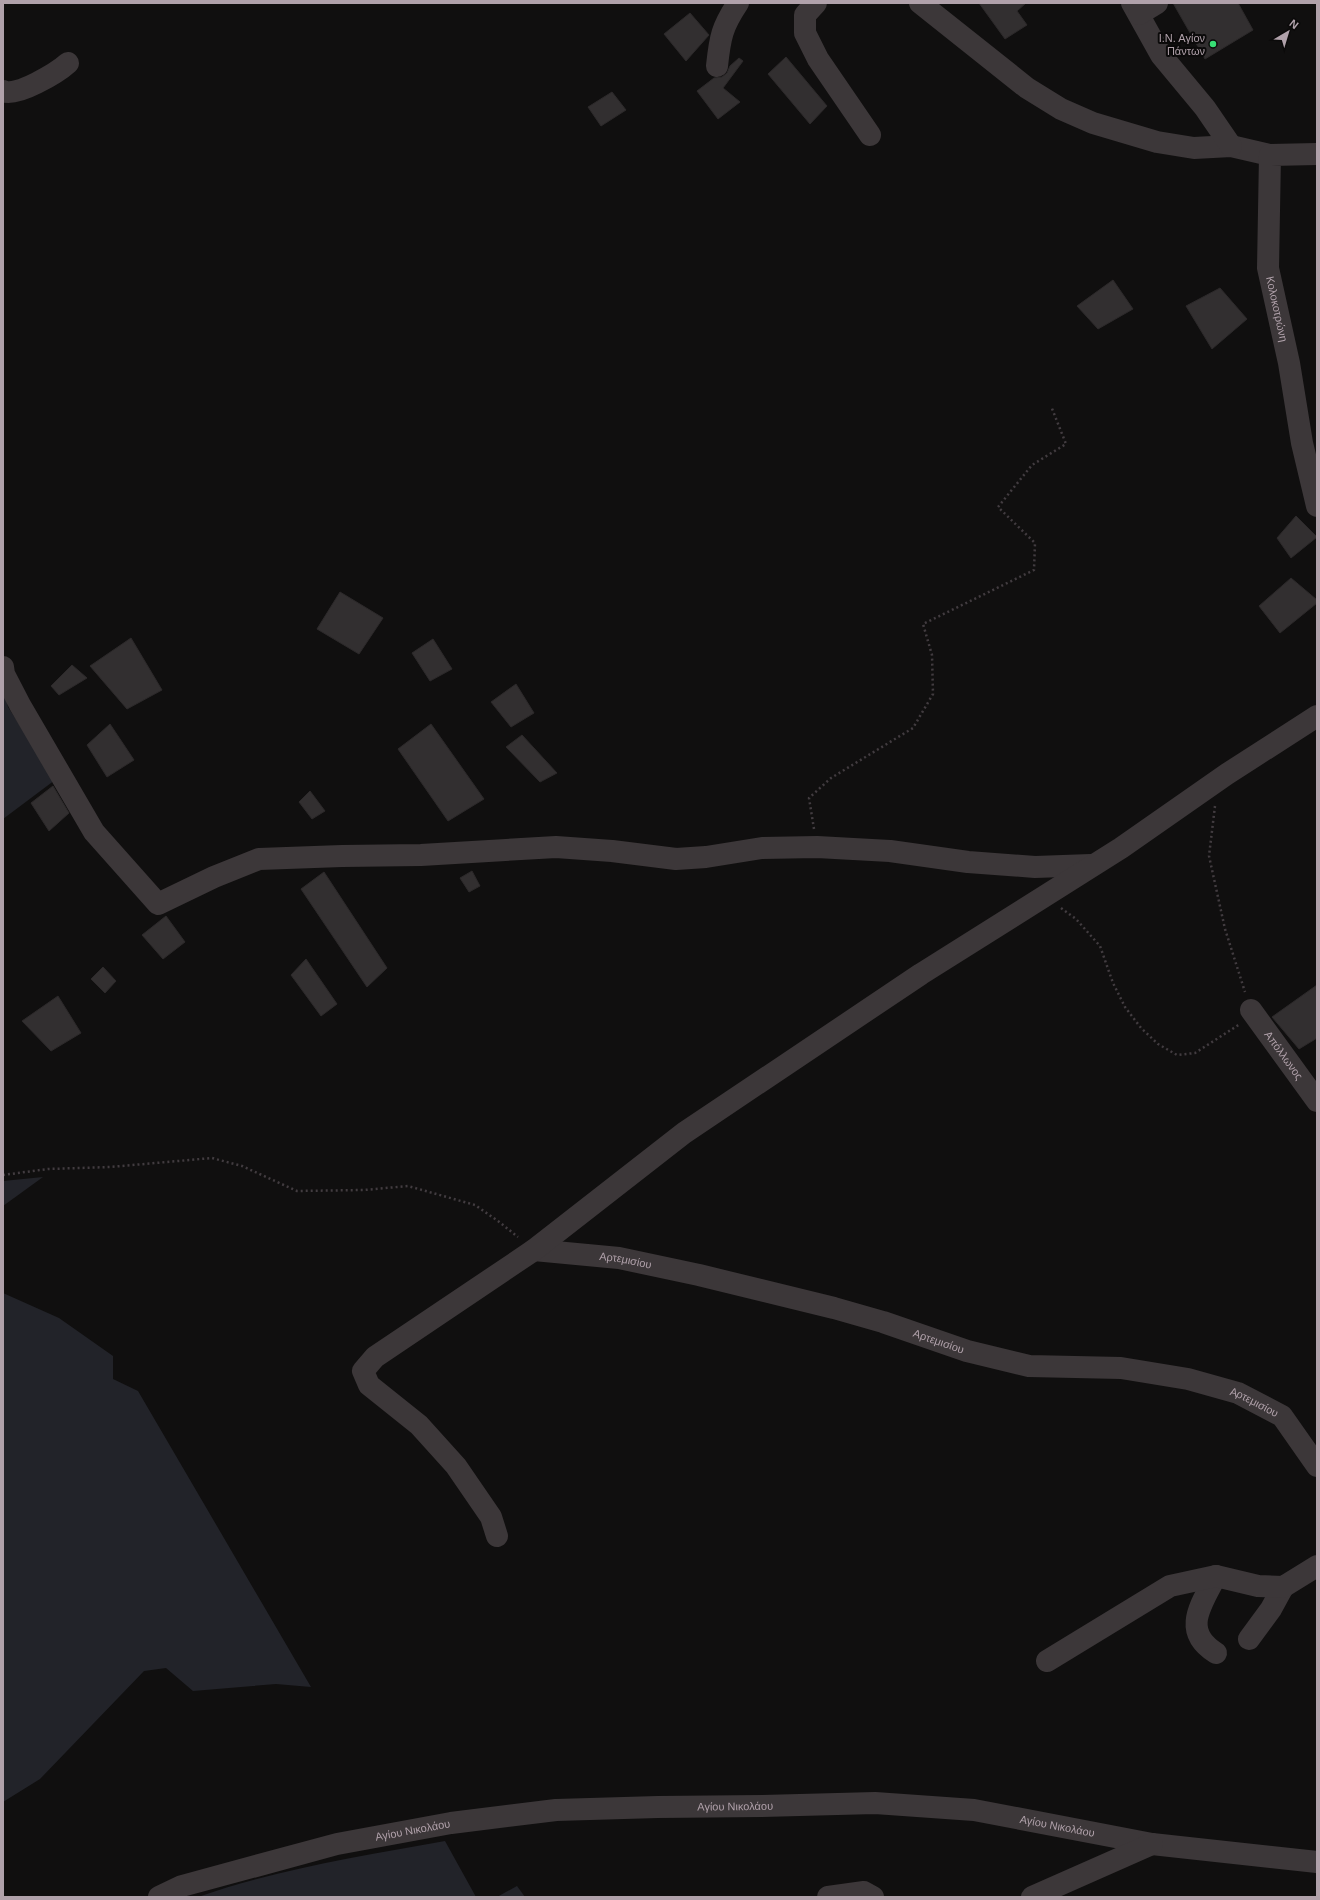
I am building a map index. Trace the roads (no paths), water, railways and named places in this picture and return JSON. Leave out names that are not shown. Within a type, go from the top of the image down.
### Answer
[{"type":"street","points":[[717,66],[719,44],[725,22],[738,3]]},
{"type":"street","points":[[816,3],[805,15],[805,34],[818,59],[870,135]]},
{"type":"street","points":[[920,3],[1027,88],[1061,109],[1093,123],[1157,142],[1194,148],[1231,146],[1270,156],[1317,154]]},
{"type":"street","points":[[1143,7],[1161,55],[1205,108],[1231,146]]},
{"type":"street","points":[[3,91],[6,93],[17,92],[60,71],[68,63]]},
{"type":"street","name":"Κολοκοτρώνη","points":[[1270,156],[1268,268],[1289,363],[1302,443],[1312,491],[1317,506]]},
{"type":"street","points":[[3,667],[4,674],[20,705],[94,832],[158,904],[214,877],[260,859],[421,855],[556,848],[612,851],[676,859],[706,857],[762,848],[817,847],[890,851],[968,862],[1035,867],[1093,865]]},
{"type":"street","points":[[497,1536],[491,1517],[456,1466],[419,1425],[369,1385],[362,1371],[375,1357],[534,1250],[684,1133],[921,974],[1121,848],[1227,774],[1317,716]]},
{"type":"street","name":"Απόλλωνος","points":[[1251,1010],[1317,1100]]},
{"type":"street","name":"Αρτεμισίου","points":[[534,1250],[619,1258],[699,1275],[834,1308],[884,1322],[967,1351],[1029,1366],[1121,1368],[1188,1379],[1238,1393],[1282,1416],[1317,1466]]},
{"type":"street","points":[[1249,1639],[1271,1609],[1283,1587],[1317,1566]]},
{"type":"street","points":[[1047,1660],[1170,1586],[1216,1576],[1258,1586],[1283,1587]]},
{"type":"street","points":[[1216,1576],[1196,1620],[1198,1632],[1204,1645],[1216,1653]]},
{"type":"street","name":"Αγίου Νικολάου","points":[[159,1897],[182,1886],[337,1844],[451,1824],[556,1810],[875,1802],[974,1810],[1152,1844],[1317,1862]]},
{"type":"street","points":[[1032,1897],[1152,1844]]},
{"type":"street","points":[[828,1897],[864,1892],[873,1897]]},
{"type":"place","name":"Ι.Ν. Αγίον Πάντων","points":[[1213,44]]}]
